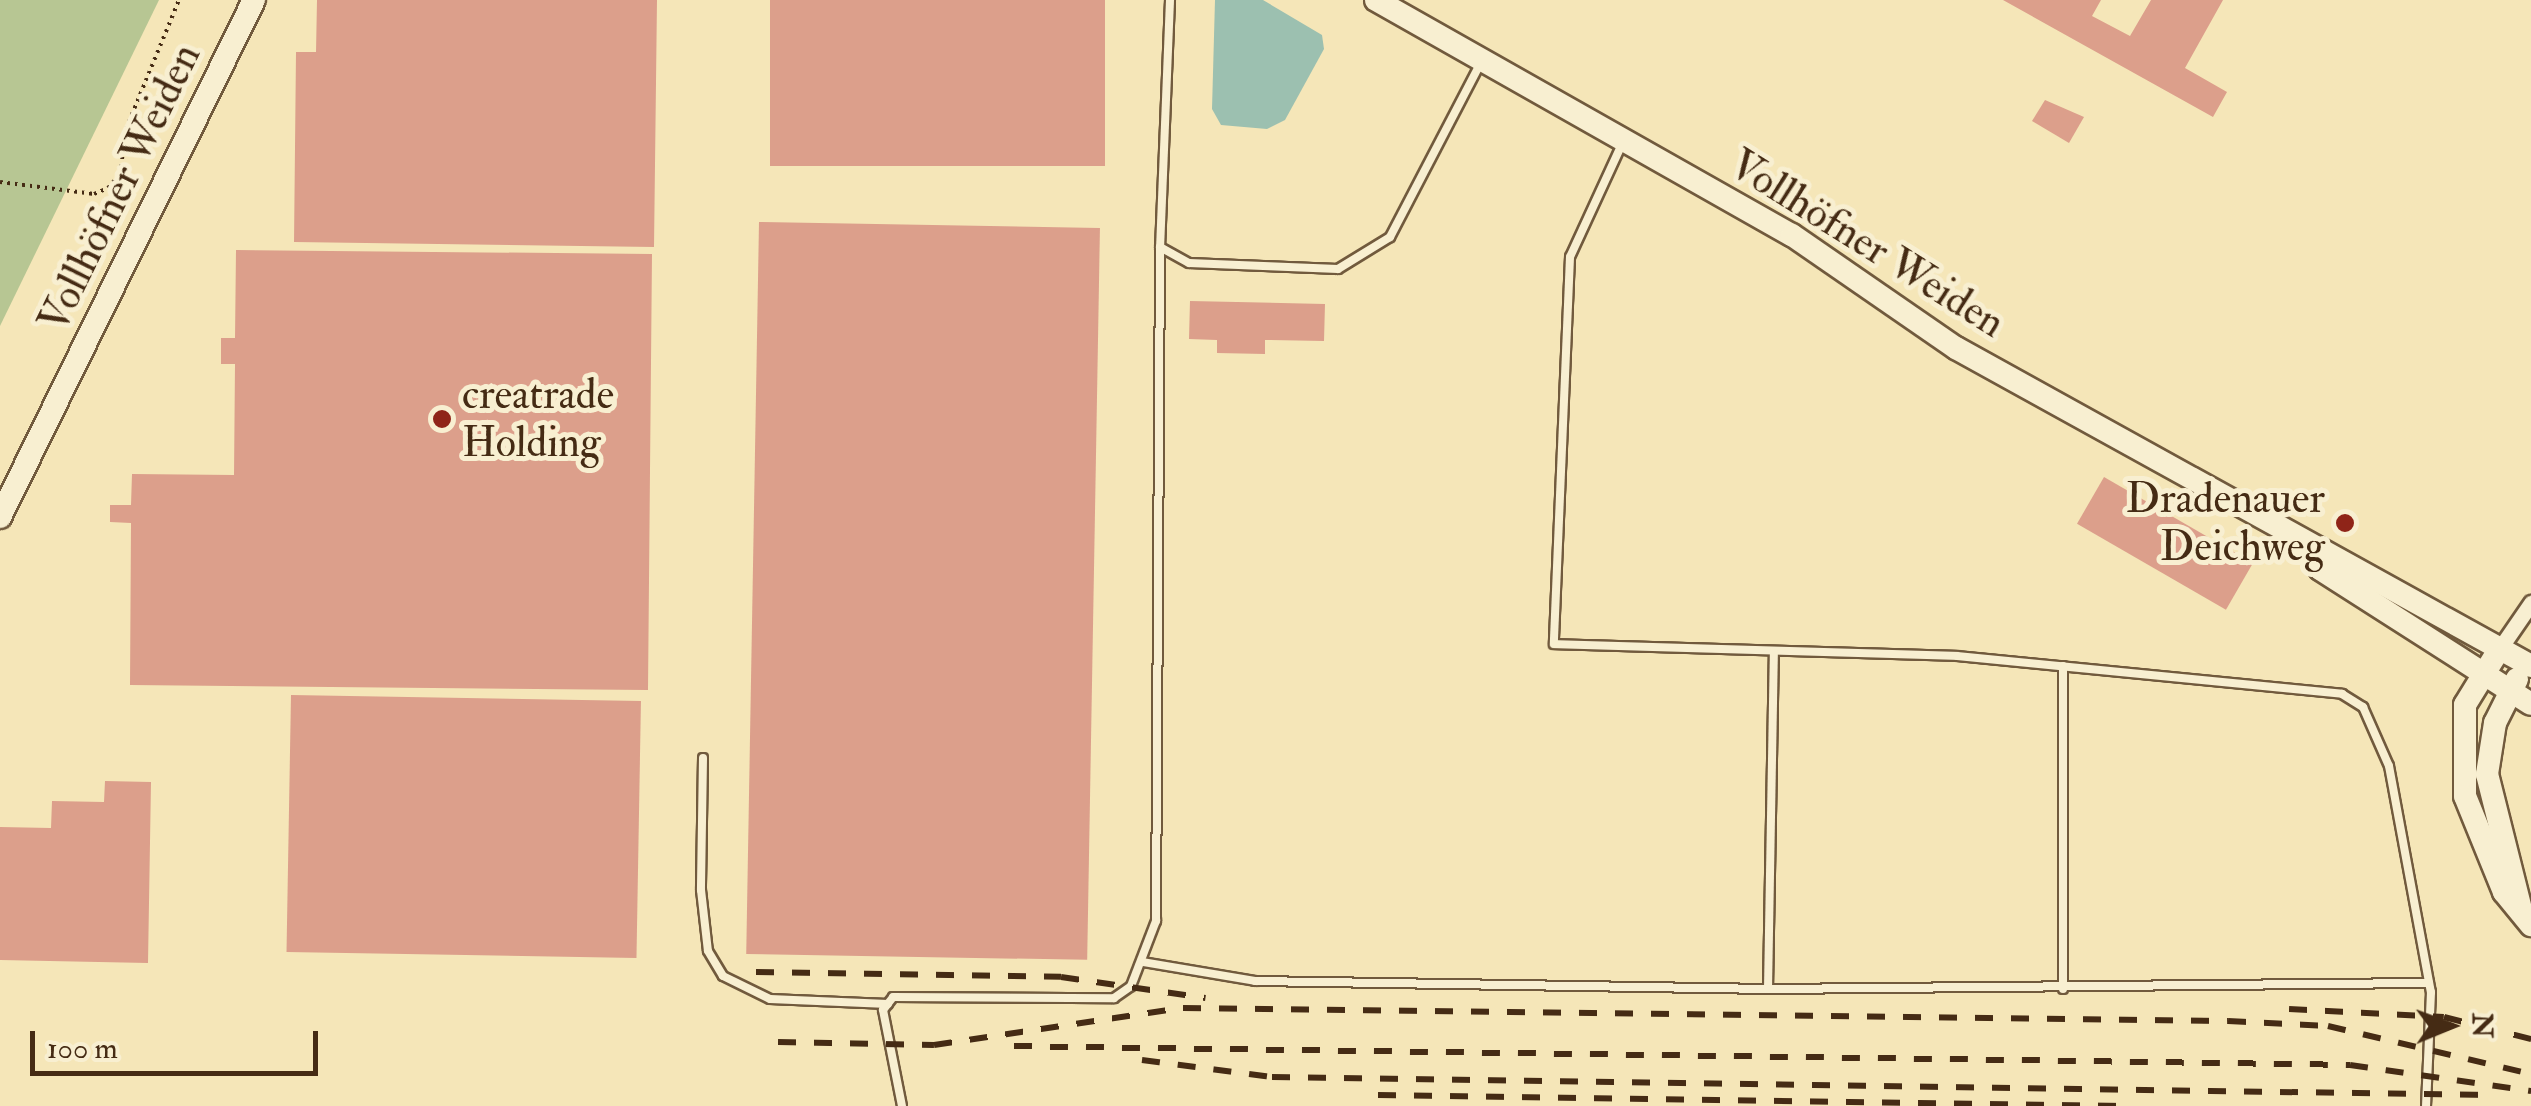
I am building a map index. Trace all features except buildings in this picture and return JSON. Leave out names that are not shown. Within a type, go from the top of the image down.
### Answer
[{"type":"main road","name":"Vollhöfner Weiden","points":[[0,516],[254,0]]},
{"type":"main road","name":"Vollhöfner Weiden","points":[[1376,0],[1822,253],[1956,348],[2318,552],[2332,550],[2530,662]]},
{"type":"main road","name":"Vollhöfner Weiden","points":[[2318,552],[2320,568],[2480,678],[2531,704]]},
{"type":"main road","points":[[2500,648],[2480,678],[2462,720],[2466,806],[2504,892],[2526,917]]},
{"type":"main road","points":[[2526,917],[2488,774],[2494,723],[2530,662]]},
{"type":"street","points":[[2500,648],[2531,603]]},
{"type":"lane","points":[[902,1106],[888,1004],[892,997],[1114,998],[1143,962],[1156,920],[1160,247],[1170,0]]},
{"type":"lane","points":[[1160,247],[1189,263],[1338,269],[1390,238],[1482,60]]},
{"type":"lane","points":[[1624,140],[1570,257],[1554,644],[2063,666],[2342,694],[2363,708],[2389,766],[2430,983],[2426,1106]]},
{"type":"lane","points":[[1768,989],[1774,651]]},
{"type":"lane","points":[[2063,666],[2063,989]]},
{"type":"lane","points":[[703,758],[701,890],[708,951],[723,976],[770,999],[888,1004]]},
{"type":"lane","points":[[1143,962],[1255,980],[1768,989],[2430,983]]},
{"type":"path","points":[[0,182],[94,194],[108,188],[120,174],[126,129],[180,0]]},
{"type":"green space","points":[[0,0],[159,0],[0,326]]},
{"type":"shaded area","points":[[1215,0],[1263,0],[1322,35],[1324,49],[1285,120],[1267,129],[1221,125],[1212,109]]},
{"type":"railway","points":[[756,972],[1061,977],[1205,998]]},
{"type":"railway","points":[[778,1042],[934,1045],[1183,1008],[2228,1021],[2328,1026],[2531,1074]]},
{"type":"railway","points":[[2289,1009],[2444,1017],[2531,1039]]},
{"type":"railway","points":[[1014,1046],[2350,1065],[2531,1091]]},
{"type":"railway","points":[[1142,1060],[1272,1077],[2491,1095]]},
{"type":"railway","points":[[1378,1095],[2125,1106]]},
{"type":"place","name":"creatrade Holding","points":[[442,419]]},
{"type":"place","name":"Dradenauer Deichweg","points":[[2345,523]]}]
